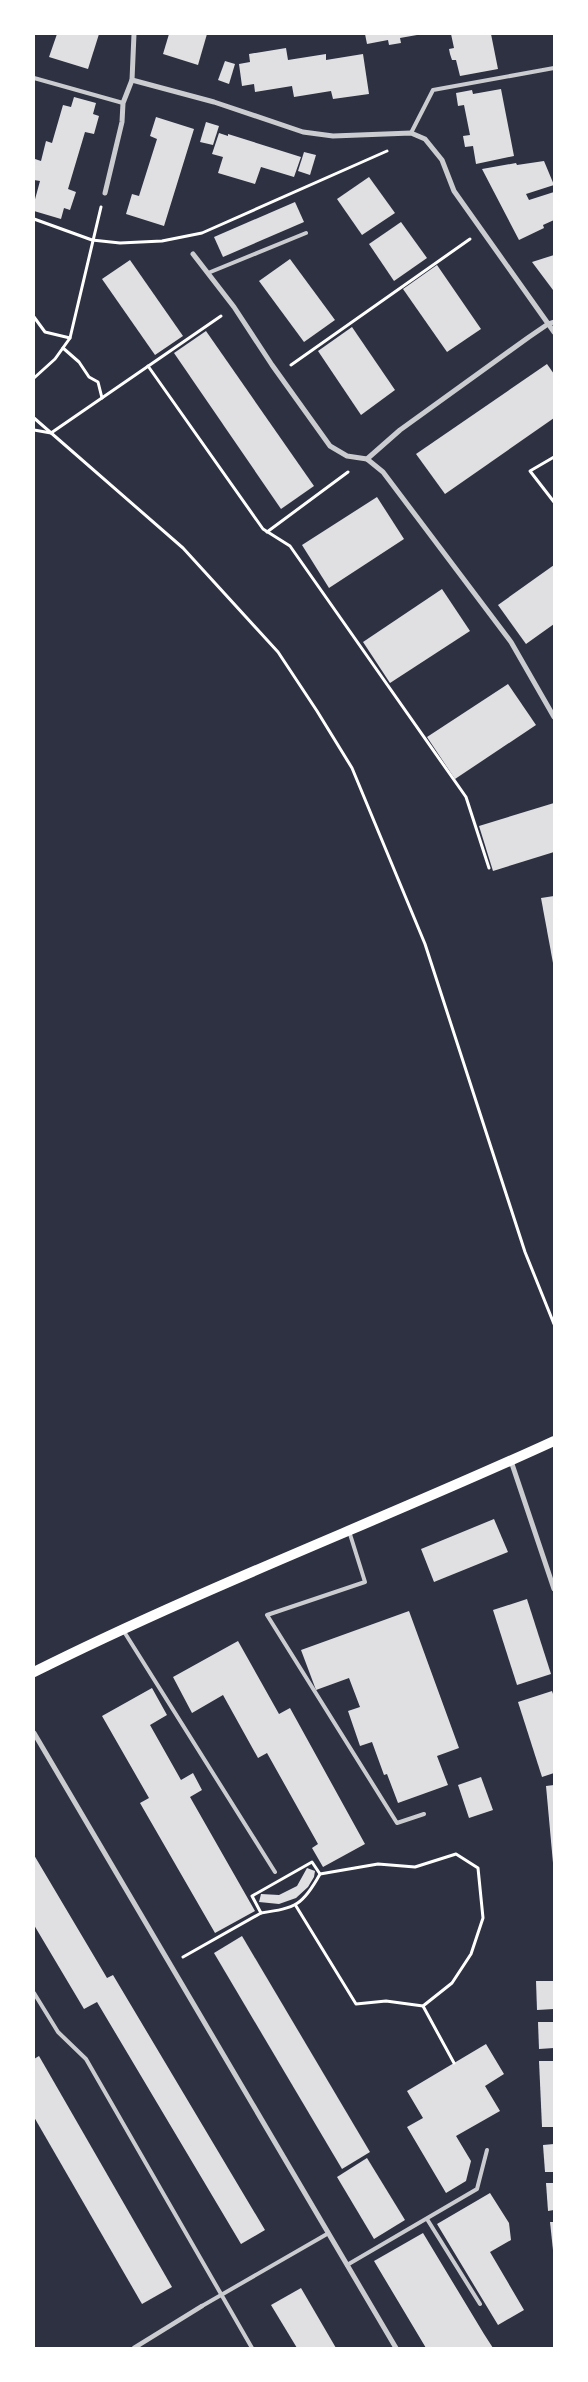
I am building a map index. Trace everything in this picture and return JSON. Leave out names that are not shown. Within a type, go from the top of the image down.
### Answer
[{"type":"main road","points":[[34,1672],[122,1628],[247,1572],[349,1531],[554,1441]]},
{"type":"street","points":[[105,193],[122,122],[123,103],[132,80],[134,34]]},
{"type":"street","points":[[132,80],[214,102],[303,132],[333,136],[411,133],[425,139],[442,160],[454,191],[554,332]]},
{"type":"street","points":[[193,254],[234,307],[278,374],[330,446],[347,456],[366,459],[383,472],[511,642],[554,717]]},
{"type":"street","points":[[366,459],[400,430],[548,324],[554,322]]},
{"type":"street","points":[[511,1461],[554,1589]]},
{"type":"street","points":[[34,1732],[396,2348]]},
{"type":"street","points":[[134,2348],[202,2306]]},
{"type":"lane","points":[[411,133],[434,90],[554,68]]},
{"type":"lane","points":[[34,78],[123,103]]},
{"type":"lane","points":[[208,274],[306,233]]},
{"type":"lane","points":[[349,1531],[366,1582],[267,1615],[397,1823],[424,1814]]},
{"type":"lane","points":[[122,1628],[275,1872]]},
{"type":"lane","points":[[34,1993],[58,2032],[86,2058],[252,2348]]},
{"type":"lane","points":[[347,2265],[477,2190],[487,2150]]},
{"type":"lane","points":[[427,2219],[480,2304]]},
{"type":"lane","points":[[202,2306],[328,2234]]},
{"type":"path","points":[[34,219],[92,240],[120,243],[162,241],[202,233],[377,156],[397,146],[411,133]]},
{"type":"path","points":[[34,378],[55,359],[70,338],[92,240],[105,193]]},
{"type":"path","points":[[278,374],[482,231]]},
{"type":"path","points":[[34,430],[51,433],[234,307]]},
{"type":"path","points":[[34,317],[45,332],[70,338]]},
{"type":"path","points":[[63,348],[79,362],[89,377],[98,382],[102,398]]},
{"type":"path","points":[[148,366],[263,529],[290,546],[466,797],[490,868]]},
{"type":"path","points":[[34,418],[183,548],[271,645],[317,711],[352,768],[425,944],[525,1252],[554,1324]]},
{"type":"path","points":[[554,457],[530,471],[554,502]]},
{"type":"path","points":[[267,532],[366,459]]},
{"type":"path","points":[[170,1965],[261,1913],[296,1906],[310,1891],[320,1874],[378,1864],[415,1867],[456,1854],[478,1868],[483,1918],[471,1954],[452,1983],[423,2006],[386,2001],[356,2004],[296,1906]]},
{"type":"path","points":[[261,1913],[252,1896],[312,1862],[320,1874]]},
{"type":"path","points":[[423,2006],[454,2063]]},
{"type":"building","points":[[57,34],[99,34],[88,69],[49,57]]},
{"type":"building","points":[[169,34],[207,34],[198,65],[163,54]]},
{"type":"building","points":[[365,34],[417,35],[400,38],[401,43],[389,45],[388,40],[367,44]]},
{"type":"building","points":[[451,34],[491,34],[498,69],[460,76],[456,60],[452,60],[450,54],[449,49],[454,48]]},
{"type":"building","points":[[286,48],[288,60],[326,54],[326,60],[363,54],[369,94],[333,99],[331,91],[294,97],[292,86],[255,92],[254,84],[242,86],[239,64],[250,62],[249,54]]},
{"type":"building","points":[[225,61],[235,64],[229,84],[218,80]]},
{"type":"building","points":[[501,89],[514,156],[476,164],[473,146],[465,147],[463,136],[470,135],[464,105],[458,106],[456,93],[472,90],[473,94]]},
{"type":"building","points":[[74,97],[96,103],[93,114],[99,116],[94,134],[85,132],[68,189],[76,192],[70,210],[64,208],[61,219],[34,211],[34,203],[40,181],[34,180],[34,162],[35,159],[41,161],[46,141],[52,143],[63,105],[71,107]]},
{"type":"building","points":[[156,117],[194,129],[164,226],[126,214],[132,194],[139,196],[157,139],[150,136]]},
{"type":"building","points":[[206,122],[219,126],[213,145],[200,142]]},
{"type":"building","points":[[219,133],[228,136],[228,134],[301,157],[294,177],[261,167],[255,184],[218,173],[223,157],[212,154]]},
{"type":"building","points":[[304,152],[316,155],[310,175],[298,171]]},
{"type":"building","points":[[544,161],[554,185],[526,194],[529,200],[554,192],[554,220],[543,225],[544,228],[519,240],[482,169],[516,163],[517,165]]},
{"type":"building","points":[[369,177],[395,213],[362,235],[337,199]]},
{"type":"building","points":[[295,202],[304,222],[223,257],[214,237]]},
{"type":"building","points":[[401,222],[427,258],[394,281],[369,244]]},
{"type":"building","points":[[554,255],[554,289],[553,290],[532,262]]},
{"type":"building","points":[[290,259],[335,320],[304,342],[259,281]]},
{"type":"building","points":[[130,260],[183,336],[155,355],[102,279]]},
{"type":"building","points":[[437,265],[481,329],[447,352],[403,289]]},
{"type":"building","points":[[352,327],[395,390],[361,415],[318,351]]},
{"type":"building","points":[[206,331],[314,486],[281,509],[174,353]]},
{"type":"building","points":[[547,364],[554,374],[554,418],[445,494],[416,454]]},
{"type":"building","points":[[377,497],[404,539],[329,588],[302,545]]},
{"type":"building","points":[[554,565],[554,624],[526,644],[498,605]]},
{"type":"building","points":[[442,589],[470,631],[390,683],[363,642]]},
{"type":"building","points":[[508,684],[536,725],[455,779],[427,737]]},
{"type":"building","points":[[554,803],[554,852],[493,871],[479,826]]},
{"type":"building","points":[[554,896],[554,963],[553,963],[541,898]]},
{"type":"building","points":[[494,1519],[508,1552],[434,1582],[421,1549]]},
{"type":"building","points":[[527,1599],[551,1674],[517,1685],[493,1610]]},
{"type":"building","points":[[409,1611],[459,1748],[437,1756],[448,1785],[398,1803],[387,1774],[384,1775],[372,1742],[360,1746],[348,1711],[360,1707],[349,1678],[316,1690],[301,1650]]},
{"type":"building","points":[[238,1641],[279,1714],[290,1708],[365,1844],[323,1867],[312,1848],[318,1844],[267,1753],[258,1758],[223,1695],[192,1713],[173,1677]]},
{"type":"building","points":[[152,1688],[167,1715],[150,1725],[181,1780],[193,1773],[202,1790],[190,1797],[255,1911],[215,1933],[140,1803],[149,1798],[102,1716]]},
{"type":"building","points":[[552,1691],[554,1697],[554,1773],[542,1777],[518,1702]]},
{"type":"building","points":[[481,1777],[493,1810],[469,1818],[458,1785]]},
{"type":"building","points":[[554,1785],[554,1863],[553,1863],[546,1786]]},
{"type":"building","points":[[34,1855],[107,1978],[113,1975],[265,2230],[241,2244],[97,2002],[84,2009],[34,1925]]},
{"type":"building","points":[[307,1868],[315,1871],[314,1877],[308,1887],[296,1898],[279,1904],[259,1902],[261,1894],[279,1895],[297,1886]]},
{"type":"building","points":[[242,1936],[370,2152],[342,2169],[214,1953]]},
{"type":"building","points":[[536,1981],[554,1981],[554,2009],[537,2010]]},
{"type":"building","points":[[538,2022],[554,2022],[554,2048],[539,2049]]},
{"type":"building","points":[[486,2044],[504,2074],[485,2086],[500,2111],[456,2136],[471,2161],[466,2181],[446,2193],[407,2127],[423,2118],[407,2091]]},
{"type":"building","points":[[39,2056],[172,2287],[142,2304],[34,2117],[34,2059]]},
{"type":"building","points":[[539,2061],[554,2061],[554,2127],[542,2127]]},
{"type":"building","points":[[554,2144],[554,2172],[545,2172],[543,2145]]},
{"type":"building","points":[[367,2158],[405,2220],[374,2239],[337,2177]]},
{"type":"building","points":[[546,2183],[554,2183],[554,2210],[548,2211]]},
{"type":"building","points":[[490,2193],[509,2223],[511,2240],[490,2252],[524,2310],[498,2325],[437,2224]]},
{"type":"building","points":[[550,2222],[554,2222],[554,2250],[553,2250]]},
{"type":"building","points":[[423,2233],[493,2348],[426,2348],[374,2261]]},
{"type":"building","points":[[301,2288],[336,2348],[297,2348],[271,2305]]}]
